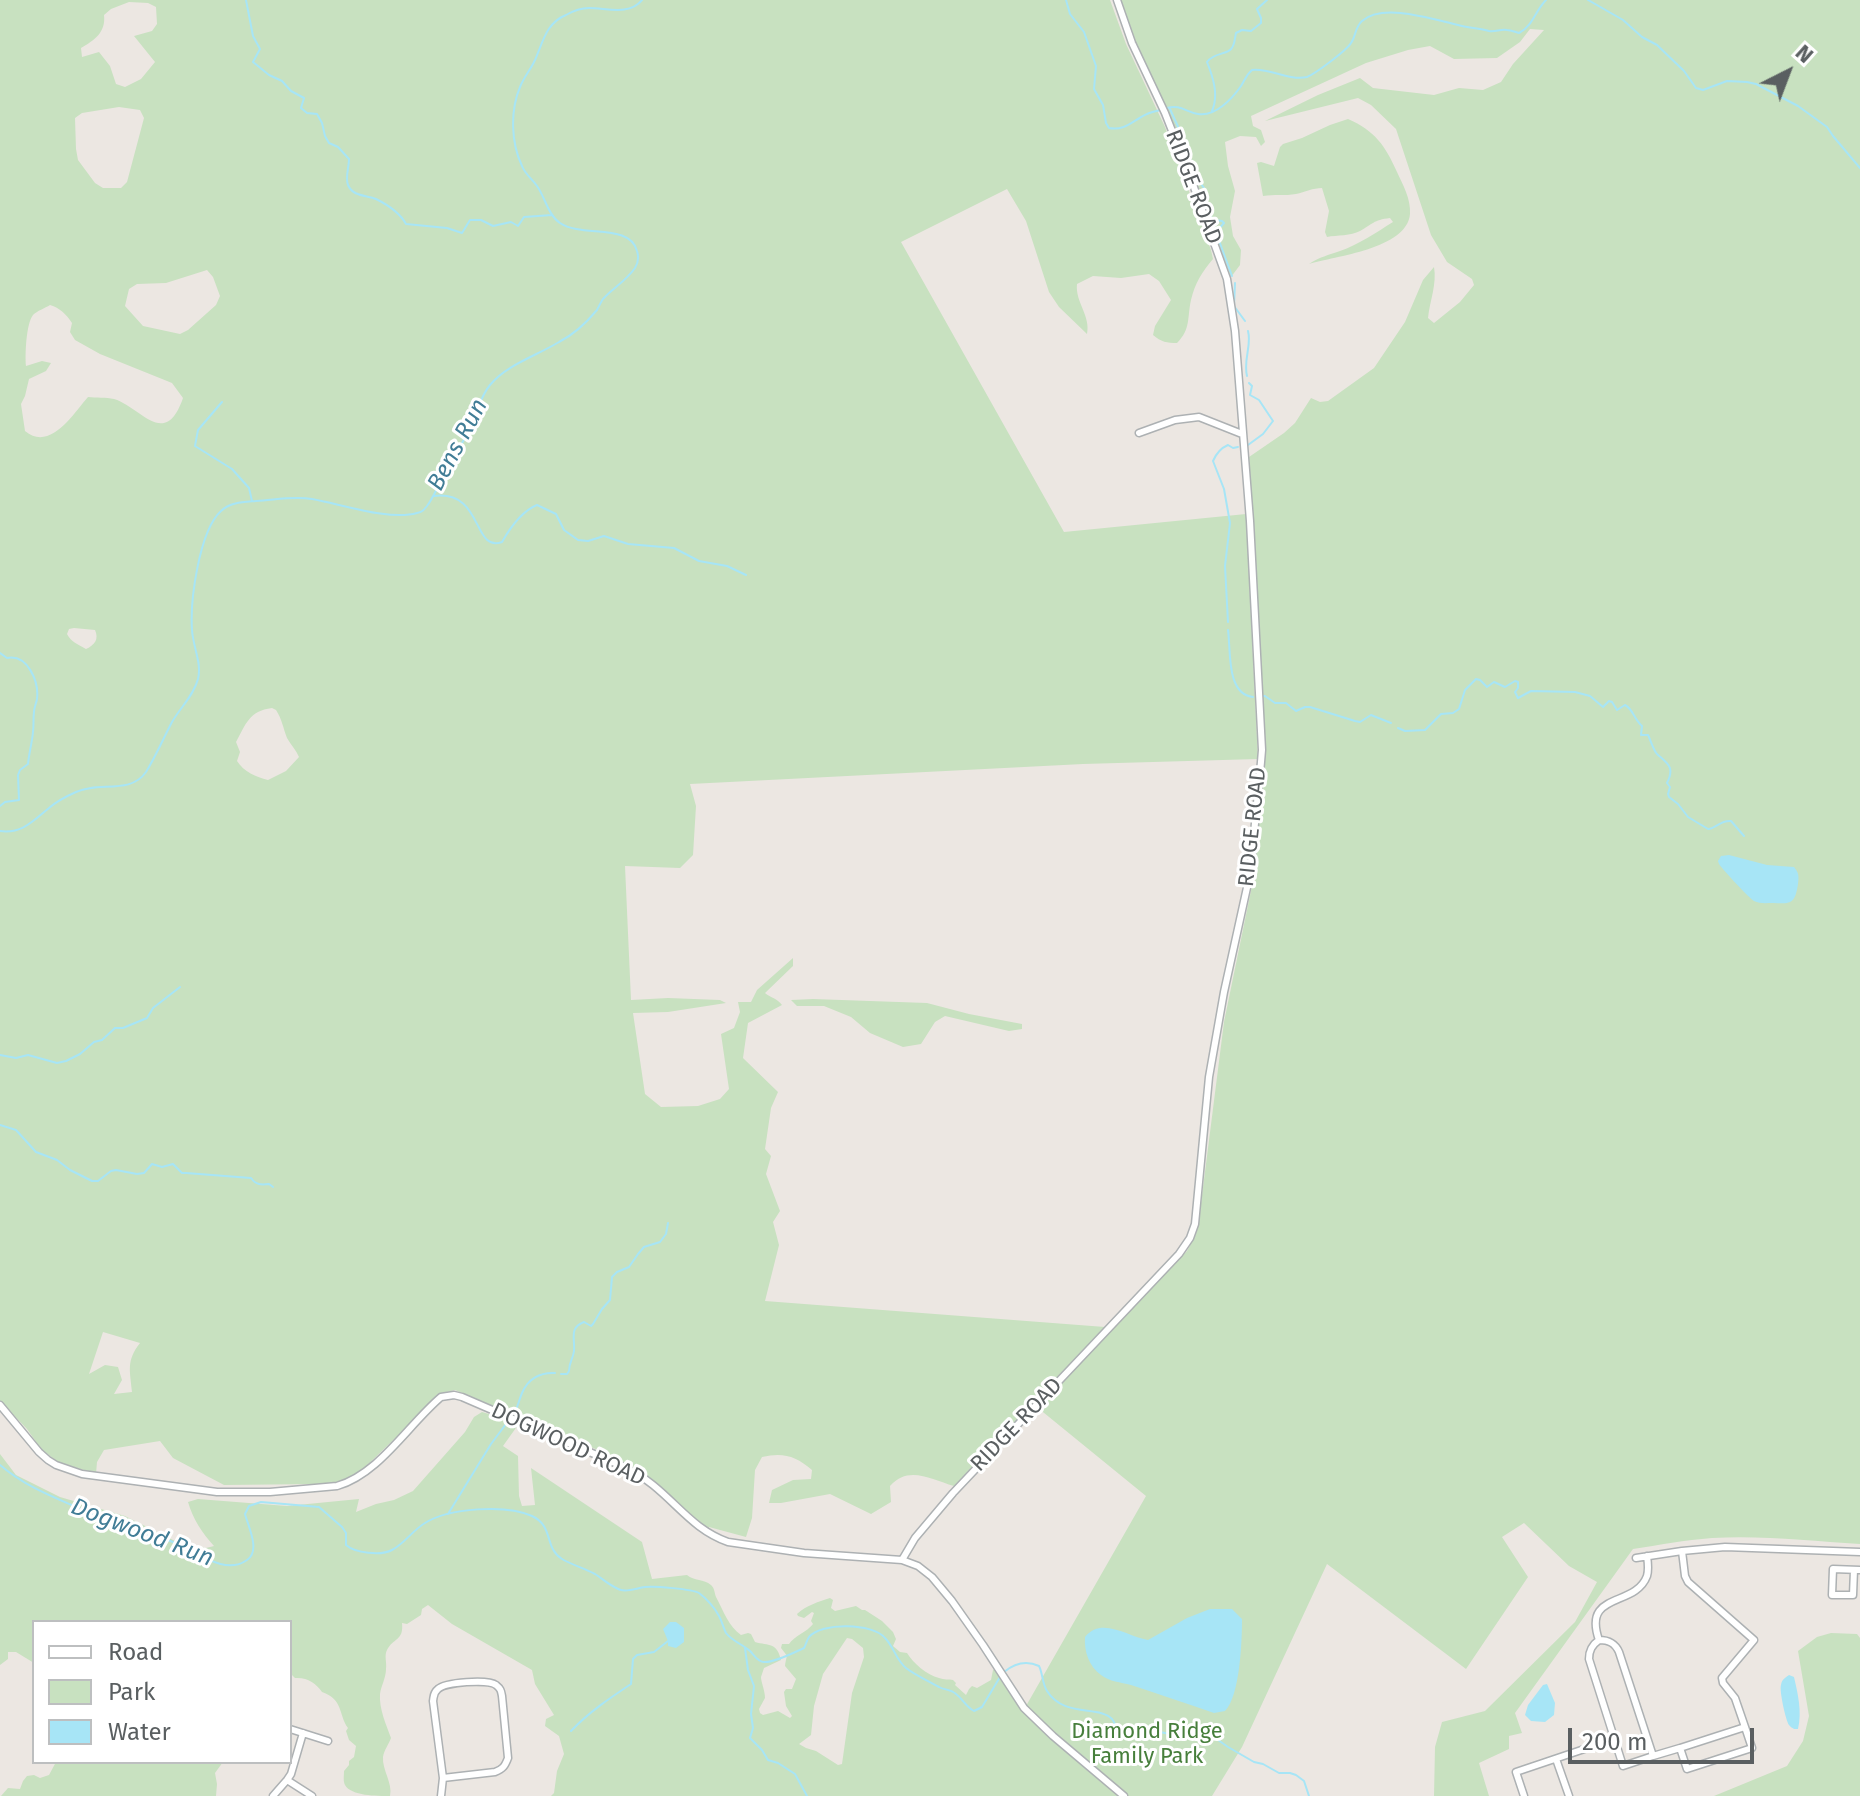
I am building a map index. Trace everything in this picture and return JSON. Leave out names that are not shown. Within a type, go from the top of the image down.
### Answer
[{"type":"street","name":"RIDGE ROAD","points":[[902,1560],[915,1538],[953,1493],[1179,1254],[1193,1231],[1209,1077],[1250,874],[1262,750],[1250,521],[1235,331],[1227,279],[1210,227],[1165,113],[1132,43],[1117,0]]},
{"type":"street","points":[[1139,433],[1175,420],[1199,417],[1242,434]]},
{"type":"street","name":"DOGWOOD ROAD","points":[[0,1405],[39,1452],[66,1469],[107,1478],[240,1493],[348,1483],[368,1470],[441,1397],[454,1395],[488,1407],[637,1474],[695,1525],[716,1538],[804,1553],[902,1560],[918,1566],[938,1585],[978,1638],[1030,1715],[1124,1796]]},
{"type":"street","points":[[1636,1558],[1709,1548],[1743,1547],[1860,1552]]},
{"type":"street","points":[[1680,1748],[1687,1769],[1752,1748],[1735,1698],[1722,1678],[1754,1640],[1688,1582],[1682,1551]]},
{"type":"street","points":[[1599,1640],[1596,1616],[1603,1607],[1643,1583],[1648,1570],[1647,1556]]},
{"type":"street","points":[[1833,1569],[1857,1570],[1853,1595],[1832,1595],[1833,1569]]},
{"type":"street","points":[[1653,1756],[1619,1652],[1609,1641],[1599,1640],[1591,1647],[1589,1659],[1623,1766],[1745,1727]]},
{"type":"street","points":[[441,1796],[443,1778],[434,1694],[446,1685],[493,1683],[500,1688],[502,1696],[508,1758],[506,1765],[495,1772],[443,1778]]},
{"type":"street","points":[[292,1730],[328,1741]]},
{"type":"street","points":[[273,1796],[287,1780],[303,1733]]},
{"type":"street","points":[[1524,1796],[1516,1772],[1614,1739]]},
{"type":"street","points":[[1556,1759],[1569,1796]]},
{"type":"street","points":[[287,1780],[312,1796]]},
{"type":"green space","points":[[0,0],[1110,0],[1126,44],[1165,127],[1213,259],[1195,288],[1187,328],[1177,343],[1161,341],[1153,335],[1171,300],[1159,281],[1149,274],[1121,278],[1093,276],[1077,284],[1078,297],[1087,321],[1087,334],[1059,307],[1049,292],[1026,221],[1007,189],[901,242],[1064,532],[1246,514],[1258,759],[1083,764],[690,784],[696,806],[693,855],[680,868],[625,866],[631,1000],[668,998],[720,1000],[726,1003],[668,1012],[633,1013],[645,1094],[661,1107],[698,1106],[720,1099],[729,1089],[721,1034],[734,1028],[740,1012],[738,1002],[751,1002],[757,990],[793,958],[793,966],[765,993],[782,1005],[748,1023],[743,1058],[778,1092],[771,1108],[765,1149],[771,1156],[766,1174],[780,1211],[773,1222],[779,1245],[765,1301],[1105,1327],[954,1486],[928,1477],[904,1476],[890,1486],[891,1502],[871,1514],[830,1494],[769,1503],[772,1490],[793,1480],[811,1479],[812,1470],[789,1456],[762,1457],[755,1470],[752,1518],[746,1537],[709,1527],[709,1530],[641,1471],[455,1390],[442,1393],[357,1475],[345,1481],[319,1484],[224,1485],[173,1458],[160,1441],[104,1450],[97,1462],[96,1474],[58,1462],[41,1449],[0,1401]],"holes":[[[129,2],[148,3],[156,7],[157,24],[152,31],[134,36],[155,62],[141,79],[125,87],[116,84],[110,66],[99,52],[82,57],[81,48],[98,35],[104,15]],[[119,107],[140,110],[144,118],[127,182],[121,188],[103,188],[95,183],[78,160],[75,118],[82,113]],[[207,270],[220,296],[216,305],[180,334],[143,326],[125,306],[129,289],[137,284],[166,283]],[[50,305],[54,306],[72,323],[70,332],[75,340],[100,354],[172,383],[183,398],[176,413],[168,421],[160,423],[114,399],[88,397],[68,421],[52,434],[43,437],[25,431],[21,404],[29,379],[46,371],[51,363],[42,361],[26,366],[26,340],[35,314]],[[74,628],[95,630],[96,639],[86,649],[67,634],[69,629]],[[272,708],[276,710],[287,738],[299,757],[286,771],[268,780],[251,774],[237,761],[240,752],[236,742],[249,719],[258,712]],[[103,1332],[140,1343],[131,1361],[132,1392],[114,1394],[122,1380],[118,1367],[105,1365],[89,1374]]]},
{"type":"green space","name":"Diamond Ridge Family Park","points":[[1121,0],[1860,0],[1860,1544],[1730,1537],[1633,1549],[1515,1713],[1522,1733],[1509,1736],[1509,1749],[1479,1763],[1489,1796],[1434,1796],[1435,1747],[1442,1722],[1485,1711],[1575,1622],[1597,1582],[1569,1566],[1524,1523],[1502,1537],[1528,1577],[1466,1669],[1327,1564],[1242,1747],[1212,1796],[1128,1796],[1026,1706],[1146,1496],[1038,1408],[1187,1251],[1198,1227],[1224,1022],[1254,876],[1264,762],[1249,457],[1295,423],[1311,398],[1328,401],[1374,368],[1405,322],[1423,280],[1434,267],[1428,318],[1434,323],[1460,302],[1474,285],[1472,279],[1447,262],[1431,235],[1396,129],[1371,105],[1358,98],[1265,121],[1360,78],[1373,88],[1434,95],[1459,88],[1483,90],[1501,82],[1544,30],[1530,29],[1520,42],[1497,58],[1454,59],[1430,46],[1408,50],[1366,63],[1251,116],[1253,126],[1261,130],[1265,142],[1261,146],[1256,137],[1240,136],[1225,142],[1235,191],[1230,217],[1233,236],[1241,250],[1240,265],[1231,277],[1178,133],[1139,51]]},
{"type":"green space","points":[[1348,119],[1372,134],[1393,162],[1406,192],[1410,214],[1406,226],[1384,243],[1309,264],[1354,245],[1393,222],[1390,218],[1384,219],[1356,233],[1327,237],[1329,211],[1322,188],[1292,195],[1263,196],[1257,163],[1274,166],[1283,144]]},
{"type":"green space","points":[[791,1000],[927,1003],[1022,1024],[1022,1029],[1009,1031],[945,1016],[935,1022],[921,1044],[903,1047],[870,1033],[851,1017],[824,1006],[797,1006]]},
{"type":"green space","points":[[482,1412],[518,1425],[503,1446],[518,1456],[522,1506],[535,1505],[531,1468],[642,1542],[652,1579],[687,1575],[708,1583],[737,1632],[741,1635],[751,1634],[755,1642],[775,1647],[779,1654],[781,1660],[764,1668],[761,1677],[765,1698],[759,1709],[763,1715],[778,1711],[790,1718],[792,1716],[786,1706],[784,1692],[792,1689],[796,1679],[785,1666],[787,1656],[781,1648],[782,1644],[789,1644],[813,1624],[814,1613],[804,1618],[797,1614],[830,1598],[833,1600],[831,1608],[835,1611],[856,1606],[882,1621],[893,1632],[896,1639],[893,1646],[907,1653],[930,1674],[953,1680],[966,1695],[972,1686],[977,1688],[991,1680],[995,1669],[1038,1727],[1120,1796],[551,1796],[564,1754],[559,1736],[545,1726],[546,1719],[554,1715],[535,1684],[532,1670],[452,1624],[428,1605],[422,1609],[421,1615],[407,1624],[402,1623],[400,1636],[386,1652],[386,1672],[380,1700],[391,1738],[383,1757],[390,1796],[358,1793],[345,1785],[344,1771],[354,1757],[356,1746],[349,1740],[348,1728],[334,1699],[311,1681],[292,1675],[292,1620],[32,1620],[32,1662],[16,1652],[8,1652],[8,1659],[0,1665],[0,1454],[16,1475],[60,1497],[125,1516],[183,1545],[206,1548],[214,1546],[198,1526],[188,1502],[198,1499],[287,1506],[359,1499],[356,1512],[413,1491],[465,1432],[474,1417]],"holes":[[[847,1638],[863,1648],[864,1657],[852,1693],[842,1764],[838,1765],[799,1744],[811,1735],[814,1706],[823,1674]]]},
{"type":"green space","points":[[1831,1633],[1857,1634],[1860,1638],[1860,1796],[1714,1796],[1787,1766],[1803,1741],[1809,1716],[1798,1651],[1817,1637]]},
{"type":"green space","points":[[55,1764],[222,1764],[215,1773],[216,1796],[1,1796],[8,1788],[20,1789],[27,1776],[40,1778],[49,1775]]},
{"type":"water","points":[[1729,855],[1767,865],[1794,867],[1798,879],[1794,899],[1784,903],[1754,901],[1719,864],[1721,856]]},
{"type":"water","points":[[1210,1609],[1232,1609],[1242,1619],[1237,1681],[1225,1711],[1214,1713],[1108,1679],[1093,1667],[1088,1658],[1085,1637],[1099,1628],[1148,1640]]},
{"type":"water","points":[[670,1622],[684,1628],[684,1642],[676,1648],[668,1646],[663,1629]]},
{"type":"water","points":[[1789,1675],[1794,1677],[1798,1696],[1798,1729],[1789,1725],[1782,1699],[1781,1683]]},
{"type":"water","points":[[1547,1684],[1555,1703],[1554,1715],[1545,1722],[1531,1721],[1525,1715],[1528,1705]]},
{"type":"waterway","points":[[246,0],[253,36],[260,49],[253,62],[304,98],[301,108],[307,113],[317,114],[329,143],[338,147],[349,159],[347,182],[353,192],[385,204],[406,224],[447,228],[462,233],[470,220],[481,220],[493,226],[511,222],[518,226],[524,217],[552,215]]},
{"type":"waterway","name":"Bens Run","points":[[0,831],[27,826],[55,803],[76,792],[94,787],[123,786],[146,772],[198,679],[199,667],[192,630],[194,585],[207,534],[221,511],[237,503],[298,498],[393,515],[421,512],[431,500],[465,438],[490,385],[513,366],[575,332],[597,310],[603,299],[631,273],[638,258],[633,242],[615,234],[569,227],[552,215],[518,157],[513,116],[520,87],[546,34],[559,18],[580,9],[624,10],[642,0]]},
{"type":"waterway","name":"Bens Run","points":[[1066,0],[1070,14],[1084,32],[1096,66],[1094,89],[1103,105],[1109,128],[1125,126],[1161,110]]},
{"type":"waterway","points":[[1212,111],[1215,92],[1207,62],[1231,49],[1236,33],[1251,31],[1261,23],[1257,9],[1267,0]]},
{"type":"waterway","name":"Bens Run","points":[[1167,108],[1198,114],[1211,113],[1233,96],[1252,70],[1307,77],[1348,46],[1360,23],[1371,16],[1409,14],[1489,31],[1519,33],[1528,26],[1546,0]]},
{"type":"waterway","name":"Bens Run","points":[[1588,0],[1657,45],[1684,71],[1696,88],[1703,90],[1727,81],[1747,82],[1798,106],[1827,127],[1860,168]]},
{"type":"waterway","points":[[1170,109],[1197,178],[1204,188],[1210,216],[1224,223],[1216,232],[1232,276]]},
{"type":"waterway","points":[[1235,283],[1234,306],[1245,321]]},
{"type":"waterway","points":[[1247,376],[1248,331]]},
{"type":"waterway","points":[[1248,445],[1263,434],[1273,421],[1259,400],[1250,395],[1252,386],[1249,383]]},
{"type":"waterway","points":[[222,402],[198,430],[195,446],[232,469],[249,488],[252,501]]},
{"type":"waterway","points":[[1228,622],[1225,566],[1230,523],[1224,489],[1213,461],[1225,446],[1238,447]]},
{"type":"waterway","points":[[434,496],[462,502],[486,539],[493,543],[502,542],[521,516],[537,505],[556,514],[564,530],[578,540],[588,541],[604,536],[628,544],[674,548],[699,561],[727,566],[746,575]]},
{"type":"waterway","points":[[1228,630],[1234,680],[1244,694],[1253,697]]},
{"type":"waterway","points":[[0,653],[7,658],[21,660],[26,665],[34,678],[37,692],[28,764],[18,775],[19,800],[0,806]]},
{"type":"waterway","points":[[1398,728],[1405,731],[1425,730],[1441,714],[1453,713],[1459,709],[1465,690],[1476,679],[1487,687],[1494,682],[1505,687],[1518,682],[1515,692],[1518,698],[1531,691],[1575,692],[1590,696],[1603,707],[1609,701],[1617,710],[1625,705],[1642,726],[1641,735],[1648,735],[1656,752],[1669,766],[1669,797],[1688,817],[1708,829],[1731,821],[1744,836]]},
{"type":"waterway","points":[[1262,696],[1275,703],[1286,703],[1296,711],[1310,707],[1360,722],[1371,715],[1391,723]]},
{"type":"waterway","points":[[0,1055],[16,1058],[28,1055],[57,1063],[66,1061],[102,1040],[115,1028],[147,1018],[153,1008],[180,987]]},
{"type":"waterway","points":[[0,1125],[16,1130],[36,1152],[57,1160],[92,1181],[98,1181],[111,1171],[137,1174],[144,1173],[152,1164],[162,1167],[173,1164],[182,1173],[251,1178],[273,1187]]},
{"type":"waterway","points":[[561,1374],[569,1371],[576,1327],[584,1322],[593,1324],[610,1300],[612,1277],[629,1267],[644,1247],[660,1242],[666,1234],[668,1223]]},
{"type":"waterway","points":[[515,1412],[531,1380],[555,1373]]},
{"type":"waterway","points":[[448,1514],[506,1424]]},
{"type":"waterway","name":"Dogwood Run","points":[[0,1465],[33,1487],[117,1526],[182,1545],[209,1560],[228,1565],[238,1564],[251,1556],[253,1545],[245,1514],[249,1506],[261,1502],[319,1507],[342,1527],[346,1533],[346,1545],[362,1552],[375,1553],[392,1550],[425,1523],[448,1514],[478,1509],[521,1512],[539,1520],[553,1549],[562,1559],[595,1574],[617,1589],[627,1591],[656,1587],[699,1593],[715,1610],[728,1636],[762,1662],[779,1659],[804,1648],[815,1632],[847,1626],[879,1633],[906,1668],[954,1692],[974,1711],[982,1707],[1000,1677]]},
{"type":"waterway","points":[[571,1731],[592,1711],[631,1684],[633,1659],[637,1655],[654,1652],[668,1641]]},
{"type":"waterway","points":[[745,1648],[754,1686],[750,1738],[768,1760],[795,1774],[807,1796]]},
{"type":"waterway","name":"Dogwood Run","points":[[1004,1672],[1021,1663],[1039,1666],[1045,1688],[1054,1699],[1062,1705],[1106,1715],[1112,1719],[1121,1736],[1126,1729],[1175,1736],[1192,1729],[1204,1730],[1254,1762],[1279,1773],[1296,1775],[1304,1781],[1309,1796]]}]
